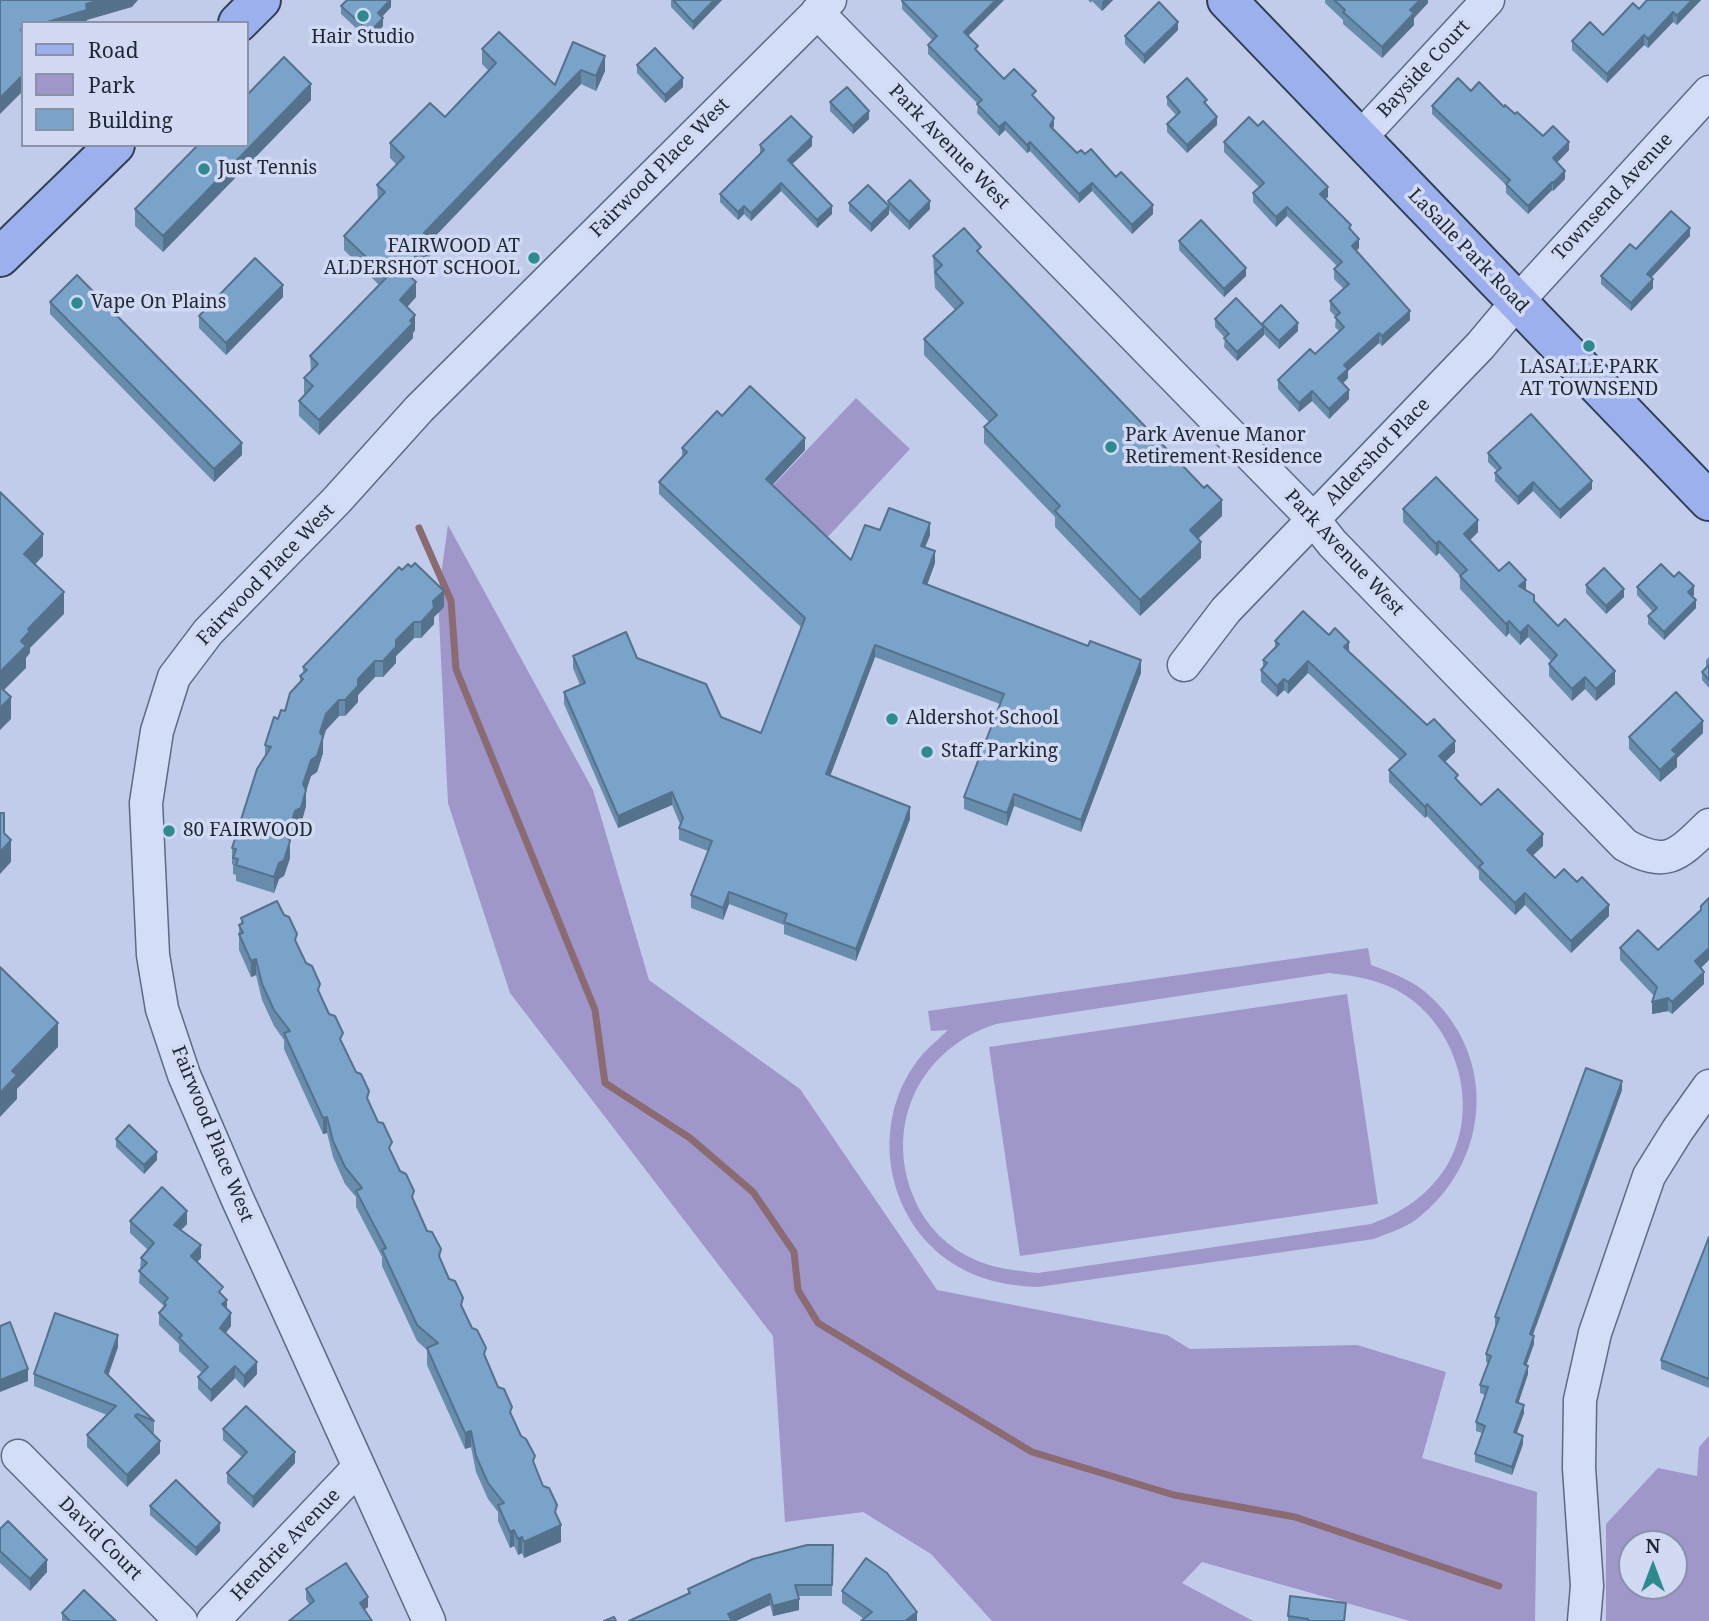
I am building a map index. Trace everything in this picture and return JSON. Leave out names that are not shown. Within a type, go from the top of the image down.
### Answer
[{"type":"main road","points":[[240,21],[261,0]]},
{"type":"main road","name":"LaSalle Park Road","points":[[1227,0],[1709,501]]},
{"type":"main road","points":[[0,257],[113,147]]},
{"type":"street","name":"Bayside Court","points":[[1360,138],[1488,0]]},
{"type":"street","name":"Park Avenue West","points":[[824,6],[1314,520],[1332,543],[1625,845],[1642,855],[1658,858],[1674,855],[1709,825]]},
{"type":"street","name":"Fairwood Place West","points":[[429,1621],[358,1468],[184,1075],[162,1009],[153,956],[146,803],[157,731],[174,677],[208,632],[337,500],[419,409],[824,6]]},
{"type":"street","name":"Townsend Avenue","points":[[1517,302],[1709,92]]},
{"type":"street","name":"Aldershot Place","points":[[1184,665],[1226,610],[1480,346],[1517,302]]},
{"type":"street","points":[[1584,1621],[1587,1586],[1579,1468],[1580,1400],[1595,1333],[1649,1176],[1709,1086]]},
{"type":"street","name":"David Court","points":[[18,1456],[181,1621]]},
{"type":"street","name":"Hendrie Avenue","points":[[213,1621],[358,1468]]},
{"type":"green space","points":[[856,398],[910,449],[823,542],[768,491]]},
{"type":"green space","points":[[448,525],[593,790],[649,980],[800,1089],[937,1290],[1167,1335],[1190,1349],[1357,1345],[1446,1372],[1422,1458],[1537,1492],[1535,1621],[1410,1621],[1202,1562],[1182,1583],[1253,1621],[992,1621],[931,1554],[863,1512],[785,1522],[773,1336],[510,993],[448,803],[438,597]]},
{"type":"green space","points":[[1368,948],[1371,965],[1411,982],[1432,998],[1453,1023],[1468,1051],[1475,1081],[1476,1111],[1471,1141],[1459,1170],[1441,1196],[1417,1219],[1374,1239],[1038,1287],[993,1281],[962,1269],[929,1244],[912,1222],[899,1196],[891,1169],[893,1113],[903,1085],[921,1056],[948,1030],[931,1031],[928,1011]],"holes":[[[1329,973],[1368,979],[1405,995],[1424,1010],[1439,1029],[1451,1050],[1459,1073],[1463,1097],[1457,1145],[1446,1167],[1431,1186],[1413,1202],[1393,1214],[1371,1224],[1038,1273],[990,1265],[962,1253],[940,1236],[918,1206],[906,1170],[903,1143],[907,1117],[915,1092],[929,1070],[947,1051],[970,1035],[996,1024]]]},
{"type":"green space","points":[[1347,994],[1378,1204],[1020,1256],[989,1047]]},
{"type":"green space","points":[[1709,1436],[1709,1621],[1606,1621],[1606,1524],[1658,1468],[1697,1476],[1699,1447]]},
{"type":"building","points":[[0,0],[101,0],[86,4],[87,10],[51,21],[21,21],[21,77],[0,98]]},
{"type":"building","points":[[347,0],[390,0],[378,13],[383,18],[370,32],[341,6]]},
{"type":"building","points":[[673,0],[714,0],[693,22]]},
{"type":"building","points":[[903,0],[996,0],[964,32],[978,46],[975,49],[1004,79],[1014,69],[1036,91],[1032,95],[1054,118],[1050,126],[1077,153],[1081,150],[1085,154],[1091,149],[1116,177],[1121,172],[1153,205],[1132,225],[1092,183],[1079,194],[1030,142],[1027,145],[1005,122],[999,127],[977,104],[982,100],[928,45],[937,36]]},
{"type":"building","points":[[1334,0],[1420,0],[1410,10],[1414,13],[1382,47],[1343,12],[1345,10]]},
{"type":"building","points":[[1647,0],[1692,0],[1677,16],[1673,12],[1648,39],[1644,35],[1607,74],[1572,41],[1590,22],[1603,35],[1633,3],[1639,9]]},
{"type":"building","points":[[1159,2],[1178,22],[1144,55],[1125,36]]},
{"type":"building","points":[[499,32],[555,85],[573,42],[605,56],[596,76],[581,70],[424,233],[431,240],[403,270],[416,282],[400,300],[415,315],[410,321],[413,323],[319,420],[299,401],[313,386],[304,378],[318,364],[310,356],[387,277],[344,236],[385,192],[377,185],[404,157],[390,143],[430,103],[445,117],[496,63],[482,49]]},
{"type":"building","points":[[655,48],[683,78],[665,95],[637,65]]},
{"type":"building","points":[[284,57],[311,84],[163,236],[135,209],[196,147],[248,147],[248,94]]},
{"type":"building","points":[[1187,78],[1207,100],[1204,102],[1217,117],[1187,145],[1167,124],[1180,112],[1167,97]]},
{"type":"building","points":[[1458,78],[1471,91],[1479,82],[1504,107],[1505,105],[1515,114],[1517,112],[1543,136],[1553,126],[1569,142],[1553,158],[1565,171],[1528,206],[1506,184],[1510,180],[1432,106]]},
{"type":"building","points":[[847,87],[869,111],[853,126],[830,102]]},
{"type":"building","points":[[791,116],[812,137],[788,160],[832,206],[817,220],[781,183],[751,213],[744,206],[738,212],[720,194],[764,150],[760,145]]},
{"type":"building","points":[[1249,117],[1258,126],[1263,121],[1328,187],[1320,194],[1351,225],[1349,228],[1359,239],[1352,246],[1410,311],[1382,336],[1379,333],[1344,365],[1348,369],[1338,378],[1349,390],[1329,409],[1312,391],[1299,403],[1278,380],[1310,349],[1315,354],[1344,327],[1335,317],[1340,313],[1330,301],[1349,284],[1334,269],[1342,262],[1287,207],[1276,217],[1253,193],[1264,183],[1224,142]]},
{"type":"building","points":[[910,180],[930,201],[909,222],[888,201]]},
{"type":"building","points":[[868,185],[889,206],[871,224],[849,203]]},
{"type":"building","points":[[1671,211],[1690,228],[1647,274],[1653,279],[1631,303],[1601,276],[1630,244],[1636,249]]},
{"type":"building","points":[[1201,220],[1246,268],[1224,289],[1179,241]]},
{"type":"building","name":"Park Avenue Manor Retirement Residence","points":[[964,228],[981,247],[977,251],[1204,488],[1207,485],[1222,500],[1190,530],[1201,542],[1140,600],[1055,511],[1060,506],[984,427],[997,415],[924,339],[963,303],[935,272],[942,265],[933,256]]},
{"type":"building","points":[[255,258],[283,285],[226,343],[199,316]]},
{"type":"building","points":[[77,275],[242,443],[214,469],[50,302]]},
{"type":"building","points":[[1236,298],[1264,327],[1237,352],[1224,338],[1229,334],[1215,319]]},
{"type":"building","points":[[1281,305],[1298,323],[1279,341],[1262,324]]},
{"type":"building","points":[[750,386],[805,438],[766,479],[851,560],[865,525],[880,530],[889,508],[930,523],[921,546],[935,551],[923,583],[1088,646],[1090,641],[1141,660],[1081,820],[1014,794],[1007,813],[964,797],[1004,694],[875,645],[826,774],[910,807],[856,949],[784,922],[787,914],[729,892],[723,908],[691,895],[712,841],[679,828],[683,818],[672,792],[618,816],[564,692],[585,683],[573,656],[626,632],[637,658],[706,684],[721,717],[761,733],[805,618],[659,482],[687,452],[682,448],[717,411],[722,416]]},
{"type":"building","points":[[1531,414],[1592,481],[1560,510],[1533,482],[1518,497],[1495,473],[1501,468],[1488,453]]},
{"type":"building","points":[[1436,477],[1478,520],[1464,534],[1499,571],[1509,562],[1526,580],[1519,586],[1534,595],[1534,601],[1558,626],[1565,619],[1615,671],[1596,689],[1585,677],[1572,689],[1549,664],[1557,655],[1528,625],[1520,633],[1509,621],[1506,624],[1460,576],[1467,570],[1439,541],[1436,544],[1403,509]]},
{"type":"building","points":[[0,492],[43,534],[24,554],[64,592],[28,629],[30,631],[21,641],[26,646],[0,672]]},
{"type":"building","points":[[415,563],[444,591],[433,601],[434,608],[421,622],[414,622],[396,640],[396,647],[383,661],[375,661],[358,679],[358,686],[326,714],[317,756],[311,760],[303,784],[306,790],[301,808],[295,811],[287,836],[290,841],[284,860],[279,863],[274,877],[236,865],[238,859],[233,858],[236,849],[232,848],[257,769],[271,747],[265,745],[274,717],[278,719],[281,710],[285,711],[290,693],[303,679],[300,676],[307,670],[303,667],[399,567],[402,570],[408,564],[411,567]]},
{"type":"building","points":[[1661,564],[1674,577],[1679,572],[1694,586],[1688,592],[1696,600],[1664,632],[1648,616],[1657,608],[1637,587]]},
{"type":"building","points":[[1604,568],[1624,589],[1606,606],[1586,585]]},
{"type":"building","points":[[1303,611],[1329,635],[1335,628],[1349,642],[1344,647],[1427,725],[1434,719],[1455,741],[1439,756],[1458,775],[1455,778],[1481,805],[1498,789],[1543,834],[1527,850],[1555,878],[1564,869],[1577,882],[1582,877],[1609,905],[1571,941],[1525,893],[1515,903],[1479,867],[1483,863],[1427,804],[1425,807],[1389,770],[1406,754],[1308,661],[1288,682],[1284,679],[1277,686],[1261,670],[1267,663],[1263,660],[1279,644],[1275,641]]},
{"type":"building","points":[[1709,665],[1709,680],[1702,672]]},
{"type":"building","points":[[0,687],[11,697],[0,708]]},
{"type":"building","points":[[1676,692],[1703,721],[1672,750],[1677,754],[1660,770],[1629,737]]},
{"type":"building","points":[[0,813],[4,813],[4,833],[11,840],[0,852]]},
{"type":"building","points":[[1709,898],[1709,948],[1695,961],[1704,972],[1672,1002],[1668,998],[1652,1002],[1657,987],[1620,948],[1638,930],[1658,950],[1701,910],[1701,906]]},
{"type":"building","points":[[277,901],[297,934],[295,940],[306,963],[312,966],[320,984],[318,990],[329,1014],[335,1016],[343,1033],[340,1039],[369,1091],[367,1098],[378,1122],[383,1123],[392,1142],[389,1148],[414,1191],[412,1197],[427,1231],[432,1232],[441,1249],[439,1256],[449,1279],[455,1281],[463,1298],[461,1305],[486,1348],[484,1354],[498,1387],[504,1389],[512,1407],[510,1412],[521,1436],[526,1439],[535,1456],[533,1461],[543,1486],[549,1488],[557,1505],[555,1512],[561,1525],[524,1542],[522,1537],[518,1539],[514,1530],[510,1532],[498,1505],[504,1503],[488,1483],[476,1456],[471,1431],[465,1433],[427,1348],[438,1343],[417,1325],[382,1250],[386,1248],[356,1191],[362,1188],[345,1167],[333,1141],[327,1117],[323,1118],[284,1033],[290,1031],[274,1010],[262,984],[256,959],[251,961],[239,934],[243,933],[239,925],[243,923],[241,918]]},
{"type":"building","points":[[0,967],[58,1023],[12,1071],[17,1075],[0,1093]]},
{"type":"building","points":[[1586,1068],[1622,1081],[1530,1334],[1534,1336],[1524,1364],[1528,1366],[1516,1402],[1524,1405],[1514,1432],[1523,1436],[1512,1467],[1475,1454],[1485,1426],[1476,1422],[1488,1387],[1480,1385],[1491,1356],[1486,1354],[1499,1318],[1495,1317]]},
{"type":"building","points":[[129,1125],[157,1152],[144,1165],[116,1139]]},
{"type":"building","points":[[162,1187],[187,1211],[174,1225],[201,1245],[191,1256],[223,1287],[219,1292],[227,1300],[222,1304],[231,1313],[220,1328],[257,1362],[244,1376],[235,1366],[211,1390],[198,1377],[208,1367],[179,1338],[182,1335],[159,1313],[168,1298],[139,1271],[147,1263],[141,1258],[154,1243],[130,1221]]},
{"type":"building","points":[[1709,1237],[1709,1379],[1661,1360]]},
{"type":"building","points":[[55,1313],[118,1335],[105,1372],[154,1421],[137,1414],[135,1416],[160,1441],[127,1475],[87,1435],[116,1406],[34,1374]]},
{"type":"building","points":[[10,1322],[28,1369],[0,1380],[0,1326]]},
{"type":"building","points":[[246,1406],[295,1452],[253,1497],[227,1473],[247,1452],[223,1429]]},
{"type":"building","points":[[176,1480],[220,1523],[196,1548],[150,1506]]},
{"type":"building","points":[[8,1521],[47,1560],[30,1579],[0,1551],[0,1529]]},
{"type":"building","points":[[807,1545],[833,1545],[832,1585],[795,1585],[799,1599],[773,1606],[770,1594],[728,1614],[732,1621],[629,1621],[690,1593],[688,1589],[753,1559]]},
{"type":"building","points":[[866,1558],[887,1573],[917,1612],[905,1621],[861,1621],[872,1612],[842,1591]]},
{"type":"building","points":[[346,1563],[368,1597],[360,1603],[372,1621],[289,1621],[314,1601],[306,1589]]},
{"type":"building","points":[[84,1590],[116,1621],[70,1621],[62,1613]]},
{"type":"building","points":[[1290,1596],[1346,1603],[1344,1621],[1308,1621],[1288,1616]]},
{"type":"waterway","points":[[419,528],[451,601],[456,669],[595,1010],[605,1083],[690,1138],[753,1192],[794,1252],[798,1290],[818,1323],[1032,1452],[1174,1495],[1295,1517],[1499,1586]]},
{"type":"place","name":"Hair Studio","points":[[363,16]]},
{"type":"place","name":"Just Tennis","points":[[204,169]]},
{"type":"place","name":"FAIRWOOD AT ALDERSHOT SCHOOL","points":[[534,258]]},
{"type":"place","name":"Vape On Plains","points":[[77,303]]},
{"type":"place","name":"LASALLE PARK AT TOWNSEND","points":[[1589,346]]},
{"type":"place","name":"Park Avenue Manor Retirement Residence","points":[[1111,447]]},
{"type":"place","name":"Aldershot School","points":[[892,719]]},
{"type":"place","name":"Staff Parking","points":[[927,752]]},
{"type":"place","name":"80 FAIRWOOD","points":[[169,831]]}]
